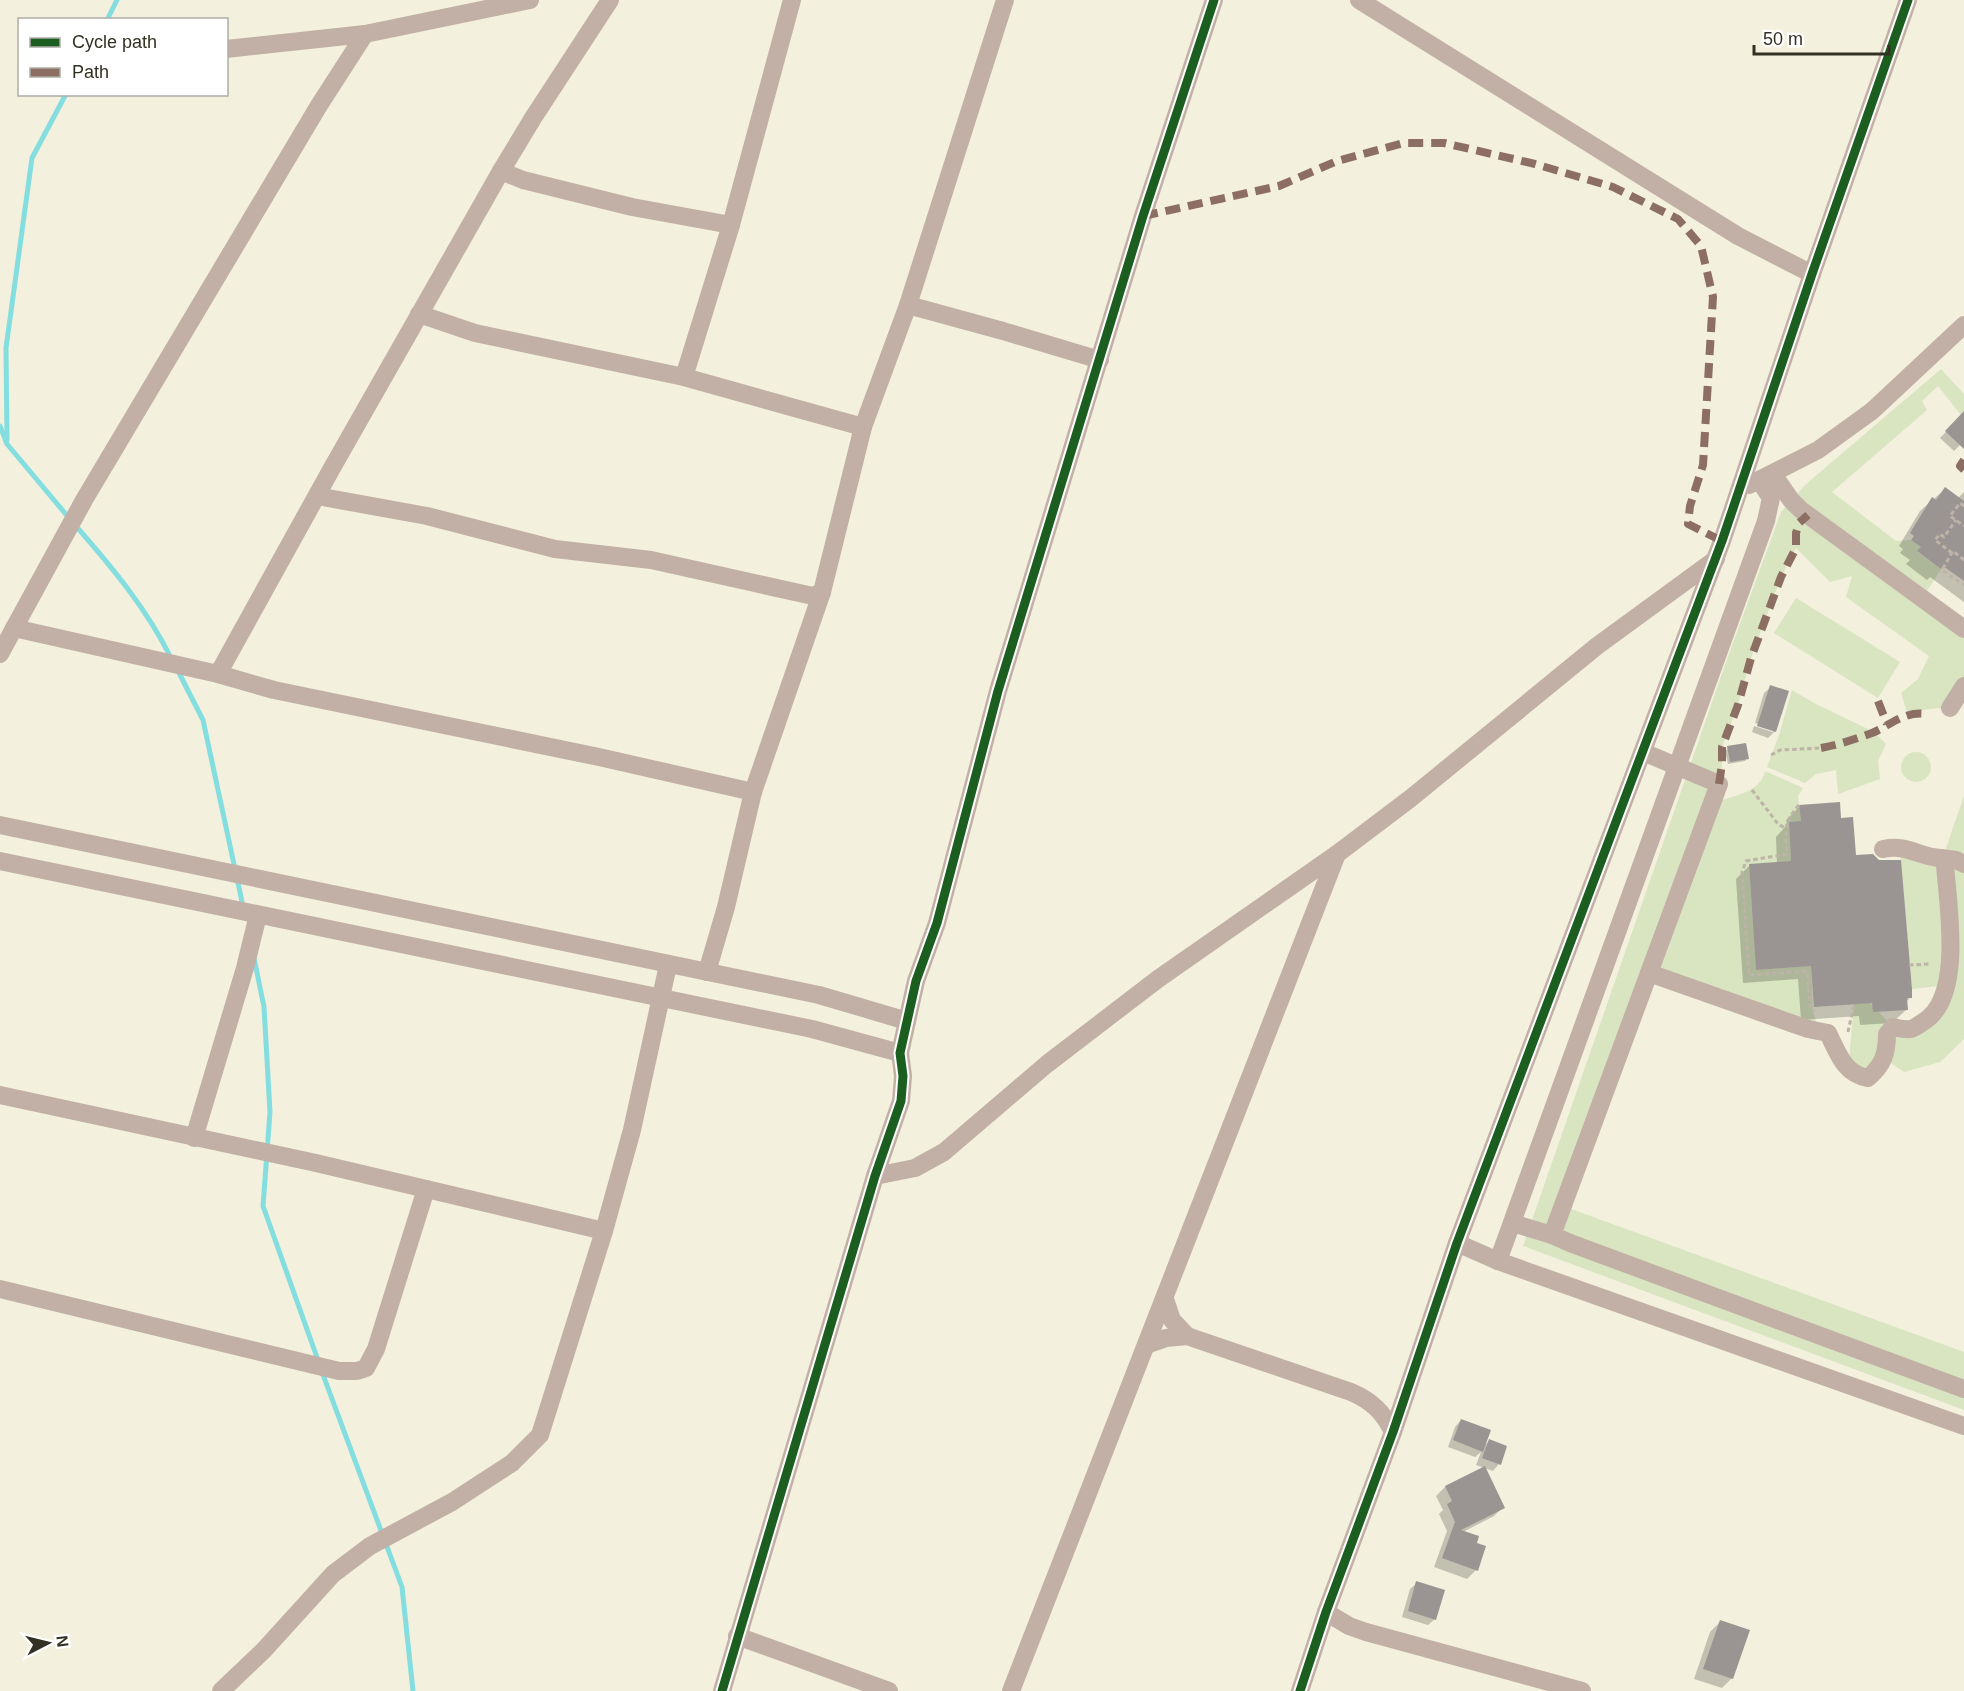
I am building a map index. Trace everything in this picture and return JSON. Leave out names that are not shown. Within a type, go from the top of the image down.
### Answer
[{"type":"street","points":[[228,49],[365,34],[530,0]]},
{"type":"street","points":[[218,674],[501,171],[610,0]]},
{"type":"street","points":[[684,376],[731,225],[792,0]]},
{"type":"street","points":[[707,972],[726,907],[753,792],[822,592],[863,426],[908,305],[1005,0]]},
{"type":"street","points":[[722,1691],[875,1176],[900,1101],[903,1076],[900,1053],[907,1021],[919,971],[937,923],[998,691],[1143,216],[1214,0]]},
{"type":"street","points":[[1359,0],[1738,236],[1812,274]]},
{"type":"street","points":[[1300,1691],[1326,1612],[1393,1432],[1457,1243],[1716,558],[1908,0]]},
{"type":"street","points":[[0,654],[84,500],[318,107],[365,34]]},
{"type":"street","points":[[501,171],[523,180],[632,207],[731,225]]},
{"type":"street","points":[[908,305],[1100,360]]},
{"type":"street","points":[[419,314],[475,333],[684,376],[863,426]]},
{"type":"street","points":[[1739,490],[1818,450],[1872,411],[1964,325]]},
{"type":"street","points":[[1766,477],[1801,510],[1964,628]]},
{"type":"street","points":[[1498,1261],[1766,521],[1771,498],[1766,477]]},
{"type":"street","points":[[318,496],[463,524],[555,549],[651,560],[813,596],[822,592]]},
{"type":"street","points":[[875,1176],[915,1168],[944,1152],[1047,1064],[1140,993],[1337,854],[1411,798],[1597,646],[1716,558]]},
{"type":"street","points":[[14,628],[218,674],[274,690],[599,757],[753,792]]},
{"type":"street","points":[[1950,708],[1964,686]]},
{"type":"street","points":[[1552,1235],[1719,783],[1677,768],[1643,752]]},
{"type":"street","points":[[0,825],[819,995],[907,1021]]},
{"type":"street","points":[[1883,849],[1903,847],[1932,858],[1956,860],[1964,864]]},
{"type":"street","points":[[1011,1691],[1337,854]]},
{"type":"street","points":[[1648,973],[1808,1029],[1828,1033],[1848,1070],[1857,1076],[1868,1078],[1878,1069],[1884,1059],[1887,1050],[1887,1034],[1893,1027],[1911,1029],[1929,1019],[1940,1006],[1949,985],[1952,964],[1945,865],[1941,858]]},
{"type":"street","points":[[0,861],[813,1029],[900,1053]]},
{"type":"street","points":[[194,1138],[245,968],[258,915]]},
{"type":"street","points":[[221,1691],[264,1650],[333,1574],[370,1545],[452,1502],[512,1463],[540,1435],[604,1231],[632,1130],[669,965]]},
{"type":"street","points":[[0,1095],[316,1163],[604,1231]]},
{"type":"street","points":[[0,1289],[339,1371],[357,1371],[366,1368],[376,1349],[426,1189]]},
{"type":"street","points":[[1512,1223],[1529,1230],[1552,1235],[1964,1389]]},
{"type":"street","points":[[1457,1243],[1498,1261],[1964,1426]]},
{"type":"street","points":[[1165,1299],[1172,1320],[1186,1336]]},
{"type":"street","points":[[1146,1346],[1166,1338],[1186,1336],[1365,1398],[1377,1407],[1393,1432]]},
{"type":"street","points":[[1326,1612],[1349,1626],[1366,1632],[1582,1691]]},
{"type":"street","points":[[737,1636],[889,1691]]},
{"type":"path","points":[[1964,506],[1960,503],[1950,516],[1964,526]]},
{"type":"path","points":[[1956,520],[1944,537],[1940,534],[1935,540],[1964,560]]},
{"type":"path","points":[[1952,553],[1942,570],[1964,585]]},
{"type":"path","points":[[1771,755],[1780,750],[1821,748]]},
{"type":"path","points":[[1752,790],[1778,825],[1785,828]]},
{"type":"path","points":[[1799,805],[1789,816],[1785,828],[1787,854],[1746,861],[1742,872],[1749,975],[1808,971],[1810,1005],[1828,1033]]},
{"type":"green space","points":[[1941,369],[1964,394],[1964,419],[1938,386],[1922,401],[1927,410],[1832,492],[1896,541],[1911,540],[1921,547],[1917,552],[1941,569],[1922,599],[1964,629],[1964,686],[1949,710],[1937,708],[1907,712],[1901,693],[1918,679],[1929,656],[1846,597],[1852,576],[1830,582],[1796,548],[1781,577],[1722,747],[1719,784],[1712,803],[1751,789],[1758,784],[1765,771],[1803,788],[1798,796],[1801,821],[1789,822],[1791,861],[1749,865],[1756,970],[1811,966],[1813,1012],[1819,1031],[1649,973],[1563,1206],[1964,1352],[1964,1410],[1523,1246],[1726,662],[1781,512],[1805,485]]},
{"type":"green space","points":[[1796,598],[1900,662],[1878,698],[1774,633]]},
{"type":"green space","points":[[1792,690],[1874,732],[1886,744],[1878,761],[1880,779],[1838,794],[1836,770],[1816,774],[1805,783],[1767,767]]},
{"type":"green space","points":[[1916,752],[1927,756],[1931,767],[1927,778],[1916,782],[1905,778],[1901,767],[1905,756]]},
{"type":"green space","points":[[1964,796],[1964,1039],[1940,1062],[1904,1072],[1885,1059],[1878,1069],[1848,1070],[1854,1004],[1870,1003],[1893,1027],[1911,1029],[1948,985],[1912,989],[1900,852],[1948,859],[1946,848]]},
{"type":"building","points":[[1964,411],[1964,449],[1945,431]]},
{"type":"building","points":[[1945,487],[1964,501],[1964,581],[1943,566],[1941,569],[1917,551],[1921,547],[1911,540],[1914,536],[1910,533],[1932,497],[1936,500]]},
{"type":"building","points":[[1770,685],[1789,691],[1776,732],[1757,726]]},
{"type":"building","points":[[1746,743],[1749,759],[1730,762],[1727,746]]},
{"type":"building","points":[[1840,802],[1841,818],[1853,817],[1856,855],[1873,854],[1879,860],[1901,860],[1912,989],[1912,998],[1907,998],[1908,1010],[1873,1012],[1872,1003],[1814,1007],[1811,966],[1756,970],[1749,864],[1791,861],[1789,822],[1801,821],[1799,805]]},
{"type":"building","points":[[1461,1419],[1491,1430],[1483,1452],[1453,1440]]},
{"type":"building","points":[[1489,1439],[1507,1446],[1501,1465],[1482,1458]]},
{"type":"building","points":[[1485,1466],[1505,1508],[1461,1530],[1479,1536],[1477,1543],[1486,1546],[1478,1571],[1442,1558],[1455,1522],[1447,1504],[1452,1501],[1445,1486]]},
{"type":"building","points":[[1416,1581],[1445,1590],[1436,1620],[1408,1611]]},
{"type":"building","points":[[1720,1620],[1750,1630],[1733,1679],[1703,1669]]},
{"type":"waterway","points":[[108,18],[117,0]]},
{"type":"waterway","points":[[7,440],[6,348],[32,158],[65,96]]},
{"type":"waterway","points":[[0,426],[7,444],[69,518]]},
{"type":"waterway","points":[[75,525],[140,605],[171,658]]},
{"type":"waterway","points":[[177,669],[203,720],[235,869]]},
{"type":"waterway","points":[[237,878],[243,907]]},
{"type":"waterway","points":[[254,958],[264,1007],[270,1112],[263,1206],[319,1363]]},
{"type":"waterway","points":[[322,1372],[402,1587],[413,1691]]},
{"type":"marked path","points":[[1143,216],[1279,186],[1337,161],[1404,143],[1444,143],[1535,164],[1613,187],[1678,219],[1701,246],[1713,297],[1703,465],[1690,506],[1688,524],[1722,541]]},
{"type":"marked path","points":[[1964,460],[1960,466],[1964,470]]},
{"type":"marked path","points":[[1719,784],[1722,747],[1738,705],[1751,658],[1781,577],[1796,548],[1799,523],[1808,515]]},
{"type":"marked path","points":[[1878,701],[1887,724]]},
{"type":"marked path","points":[[1821,748],[1872,733],[1904,717],[1926,714]]},
{"type":"cycle path","points":[[722,1691],[875,1176],[901,1101],[903,1076],[900,1053],[916,981],[937,923],[998,691],[1143,216],[1214,0]]},
{"type":"cycle path","points":[[1300,1691],[1326,1612],[1393,1432],[1457,1243],[1722,541],[1908,0]]}]
